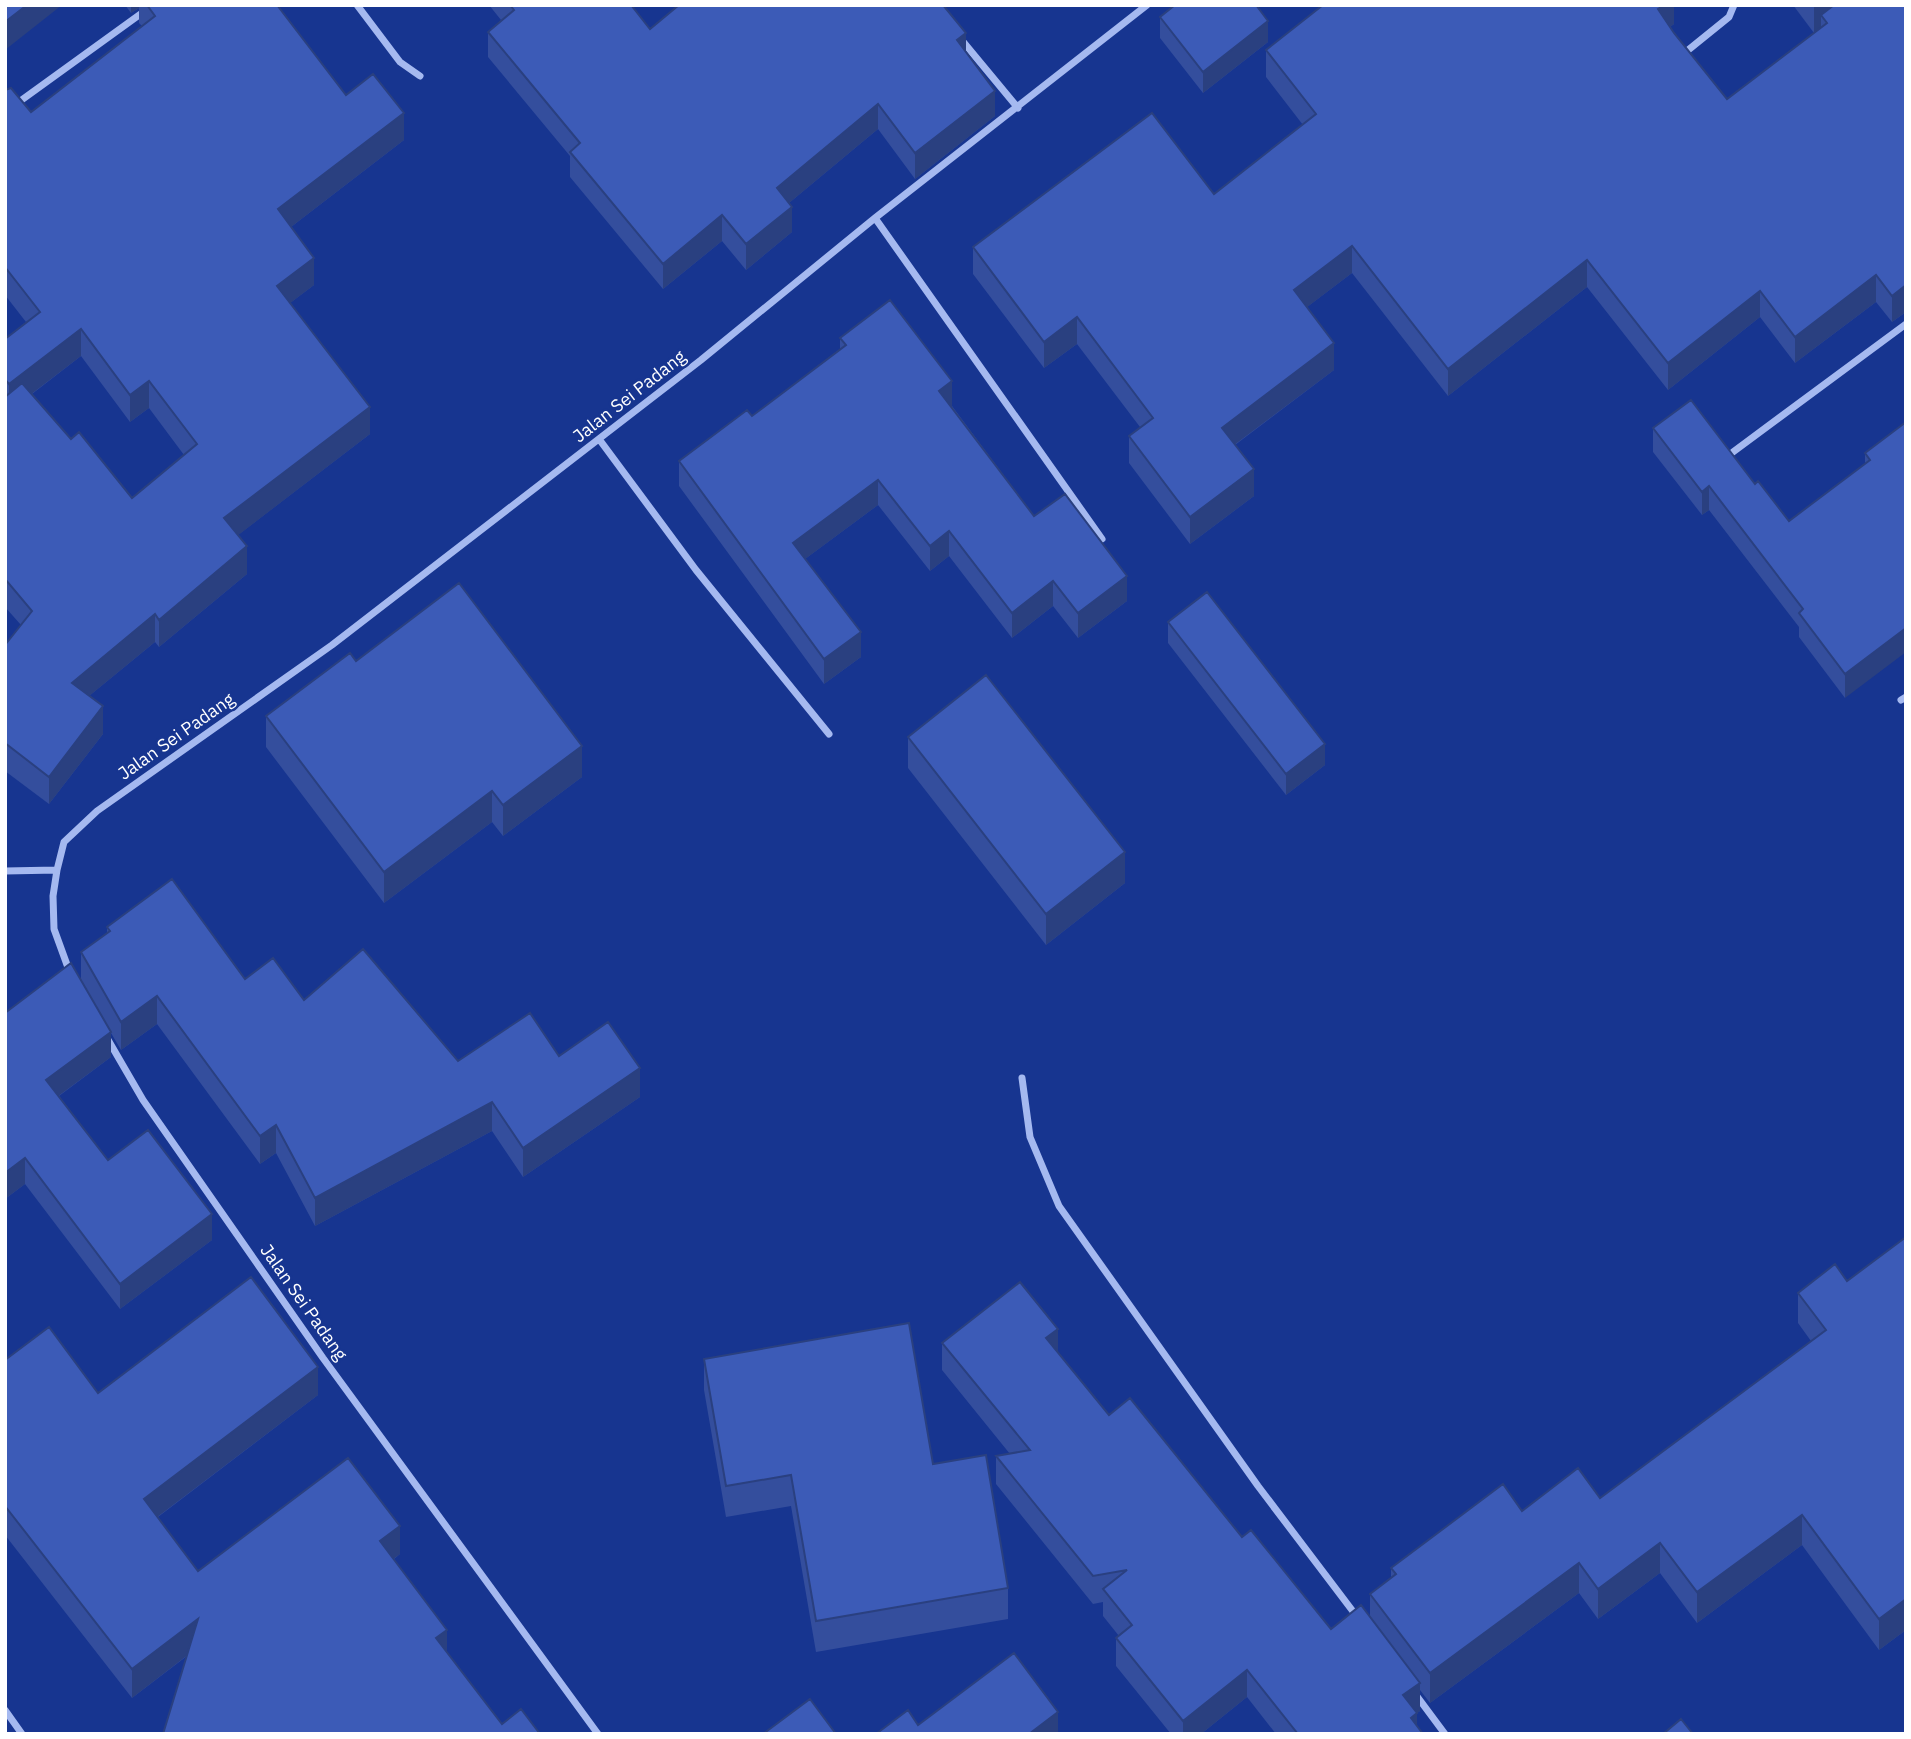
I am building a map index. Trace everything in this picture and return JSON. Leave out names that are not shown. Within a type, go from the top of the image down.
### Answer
[{"type":"street","points":[[5,112],[153,5]]},
{"type":"street","points":[[357,5],[400,62],[420,76]]},
{"type":"street","name":"Jalan Sei Padang","points":[[76,983],[54,929],[53,896],[64,842],[97,811],[332,645],[599,439],[1147,5]]},
{"type":"street","points":[[1679,57],[1729,17],[1734,5]]},
{"type":"street","points":[[950,26],[1018,108]]},
{"type":"street","points":[[876,218],[1102,539]]},
{"type":"street","points":[[1733,453],[1906,324]]},
{"type":"street","points":[[599,439],[696,570],[829,734]]},
{"type":"street","points":[[5,871],[57,870]]},
{"type":"street","name":"Jalan Sei Padang","points":[[103,1030],[143,1100],[323,1358],[598,1734]]},
{"type":"street","points":[[1022,1078],[1030,1137],[1059,1206],[1258,1486],[1364,1626]]},
{"type":"street","points":[[1412,1691],[1445,1734]]},
{"type":"street","points":[[5,1710],[22,1734]]},
{"type":"building","points":[[5,5],[27,5],[5,22]]},
{"type":"building","points":[[147,5],[277,5],[346,95],[373,74],[404,113],[278,209],[314,258],[277,286],[370,407],[224,518],[247,546],[159,620],[155,614],[72,683],[103,706],[49,777],[5,743],[5,645],[32,611],[5,579],[5,397],[22,383],[71,439],[79,432],[132,498],[197,444],[149,381],[130,395],[81,329],[9,384],[5,379],[5,339],[40,312],[5,267],[5,90],[11,88],[31,112],[155,16]]},
{"type":"building","points":[[510,5],[631,5],[650,29],[679,5],[943,5],[966,33],[957,40],[995,91],[915,153],[878,104],[777,188],[792,207],[746,244],[722,215],[663,264],[570,152],[580,143],[488,32],[514,10]]},
{"type":"building","points":[[1175,5],[1256,5],[1268,21],[1203,72],[1160,17]]},
{"type":"building","points":[[1323,5],[1664,5],[1658,9],[1674,33],[1727,99],[1827,23],[1821,15],[1834,5],[1906,5],[1906,285],[1892,296],[1876,275],[1795,337],[1760,291],[1668,363],[1587,260],[1448,369],[1352,246],[1294,290],[1334,343],[1222,428],[1254,469],[1190,517],[1129,436],[1153,418],[1077,317],[1044,342],[973,247],[1152,113],[1214,194],[1316,114],[1266,50]]},
{"type":"building","points":[[890,300],[952,381],[939,391],[1034,516],[1065,494],[1127,576],[1078,613],[1053,581],[1012,613],[949,531],[930,546],[878,480],[793,543],[861,632],[824,659],[679,461],[747,410],[752,416],[846,345],[840,338]]},
{"type":"building","points":[[1691,400],[1755,484],[1758,481],[1789,521],[1870,460],[1865,453],[1906,422],[1906,628],[1845,674],[1799,613],[1803,609],[1709,486],[1702,492],[1653,428]]},
{"type":"building","points":[[459,583],[582,746],[503,805],[492,791],[384,872],[266,716],[350,653],[356,661]]},
{"type":"building","points":[[1207,592],[1325,744],[1286,774],[1168,622]]},
{"type":"building","points":[[986,675],[1125,852],[1046,914],[908,737]]},
{"type":"building","points":[[172,879],[245,979],[273,958],[304,1000],[363,949],[458,1061],[530,1013],[559,1056],[608,1022],[640,1068],[523,1148],[492,1102],[315,1198],[276,1125],[260,1136],[157,996],[121,1022],[81,952],[110,931],[107,927]]},
{"type":"building","points":[[71,963],[111,1032],[46,1080],[108,1160],[148,1130],[212,1214],[120,1284],[25,1158],[5,1173],[5,1013]]},
{"type":"building","points":[[1906,1237],[1906,1599],[1879,1619],[1802,1515],[1697,1592],[1660,1543],[1598,1589],[1579,1563],[1430,1673],[1370,1594],[1396,1574],[1391,1568],[1503,1484],[1522,1511],[1578,1468],[1600,1498],[1826,1330],[1798,1293],[1835,1264],[1847,1281]]},
{"type":"building","points":[[251,1277],[318,1367],[144,1499],[198,1571],[348,1458],[400,1526],[380,1541],[447,1630],[436,1638],[502,1724],[521,1709],[540,1734],[163,1734],[198,1619],[132,1669],[5,1506],[5,1360],[49,1327],[98,1393]]},
{"type":"building","points":[[1020,1282],[1058,1329],[1046,1338],[1109,1415],[1130,1398],[1242,1537],[1251,1530],[1331,1629],[1361,1605],[1420,1683],[1403,1695],[1417,1713],[1411,1718],[1423,1734],[1298,1734],[1247,1670],[1183,1721],[1116,1638],[1132,1625],[1103,1589],[1127,1570],[1093,1576],[996,1456],[1030,1450],[942,1343]]},
{"type":"building","points":[[909,1323],[933,1464],[986,1455],[1008,1588],[816,1621],[791,1475],[726,1486],[704,1359]]},
{"type":"building","points":[[1014,1653],[1058,1712],[1029,1734],[876,1734],[908,1710],[918,1725]]},
{"type":"building","points":[[810,1699],[836,1734],[763,1734]]},
{"type":"building","points":[[1681,1719],[1693,1734],[1663,1734]]}]
